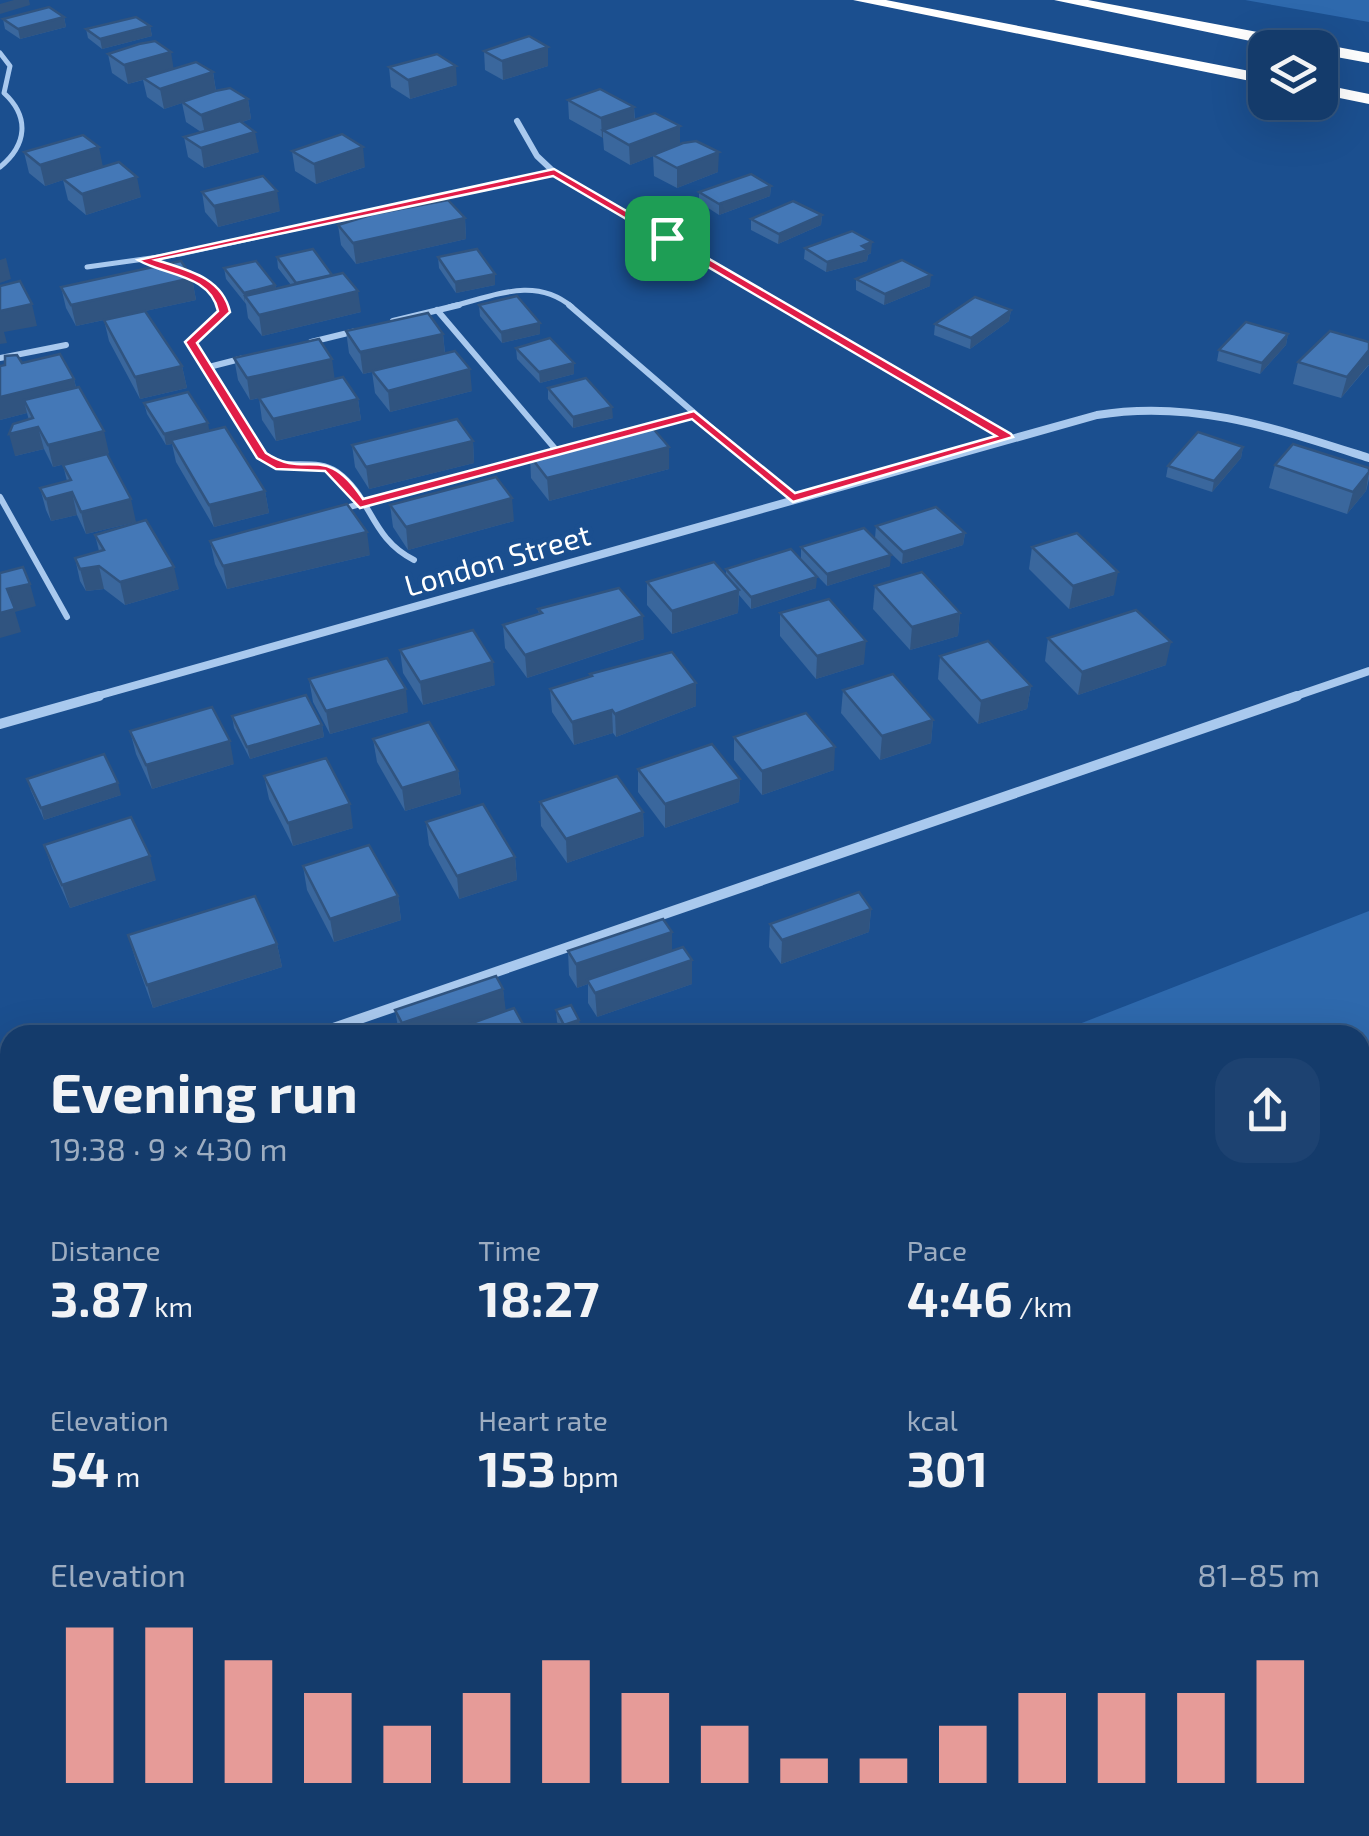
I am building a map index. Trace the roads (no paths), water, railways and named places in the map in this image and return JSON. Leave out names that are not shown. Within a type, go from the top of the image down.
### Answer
[{"type":"highway","points":[[861,0],[1248,76]]},
{"type":"highway","points":[[1062,0],[1248,35]]},
{"type":"highway","points":[[1338,52],[1369,58]]},
{"type":"highway","points":[[1338,93],[1369,99]]},
{"type":"street","points":[[516,121],[537,156],[554,172],[1007,437]]},
{"type":"street","name":"London Street","points":[[0,724],[1007,437],[1121,412],[1182,409],[1246,420],[1369,458]]},
{"type":"street","points":[[341,1025],[1369,671]]},
{"type":"lane","points":[[0,52],[10,66],[2,94],[20,106],[24,134],[12,159],[0,167]]},
{"type":"lane","points":[[87,267],[143,260],[554,172]]},
{"type":"lane","points":[[143,260],[196,276],[220,296],[224,312],[191,342],[268,462],[328,467],[344,479],[385,545],[414,560]]},
{"type":"lane","points":[[379,325],[523,289],[546,288],[793,498]]},
{"type":"lane","points":[[438,310],[557,452]]},
{"type":"lane","points":[[302,344],[360,330]]},
{"type":"lane","points":[[0,358],[66,345]]},
{"type":"lane","points":[[206,368],[263,354]]},
{"type":"lane","points":[[625,433],[694,414]]},
{"type":"lane","points":[[340,509],[574,447]]},
{"type":"lane","points":[[0,497],[67,617]]}]
